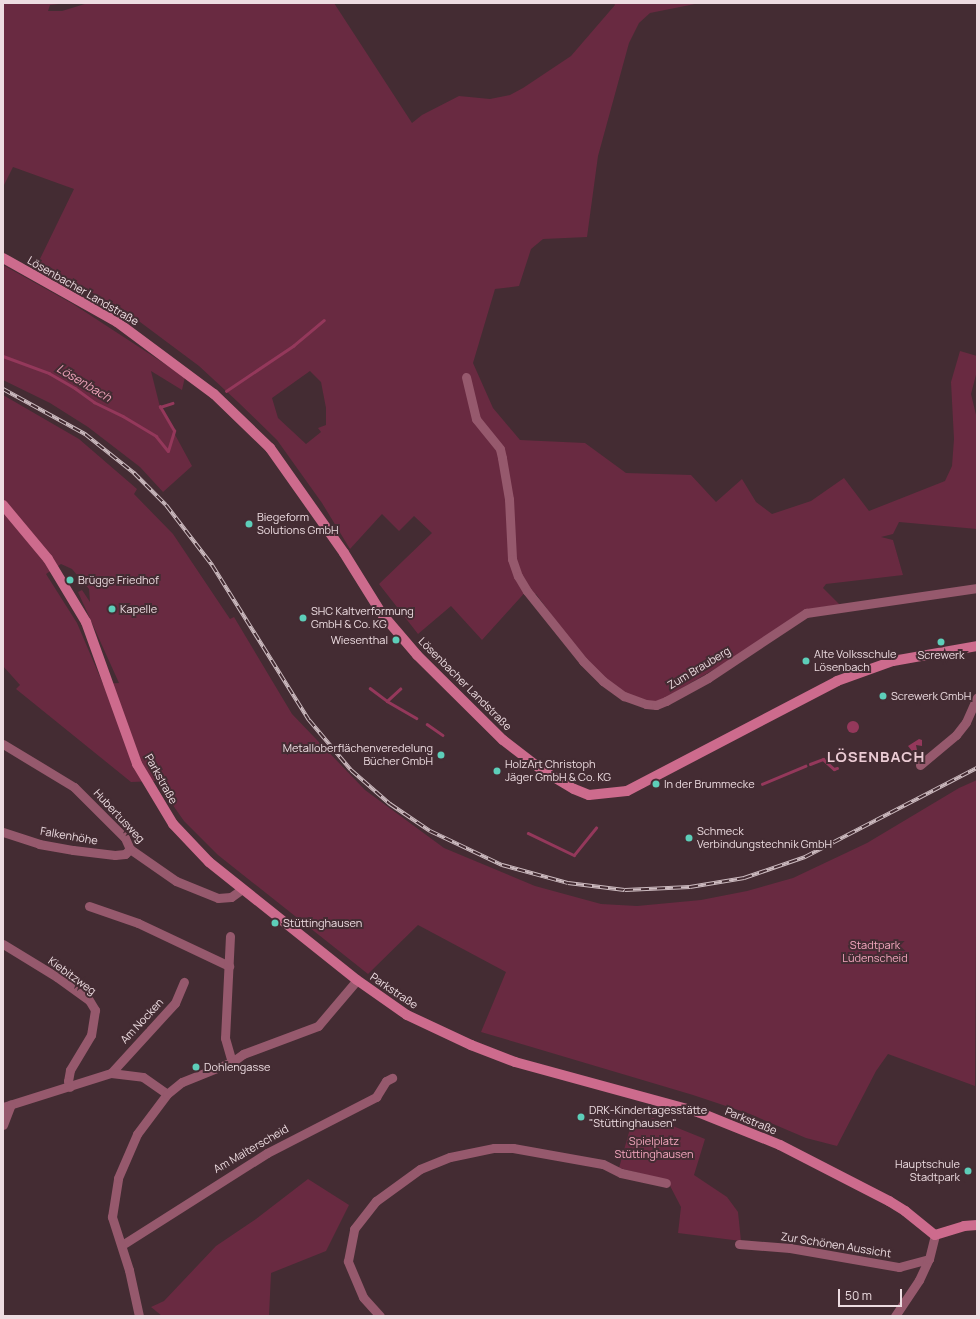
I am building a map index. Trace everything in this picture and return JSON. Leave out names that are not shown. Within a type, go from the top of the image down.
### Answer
[{"type":"street","name":"Lösenbacher Landstraße","points":[[3,258],[117,322],[214,394],[270,448],[344,553],[382,614],[417,655],[503,740],[542,770],[574,789],[589,795],[627,791],[837,681],[893,661],[977,646]]},
{"type":"street","name":"Zum Brauberg","points":[[466,378],[476,419],[500,449],[509,500],[512,559],[518,576],[527,591],[583,661],[603,681],[624,696],[646,704],[661,703],[708,678],[806,613],[977,588]]},
{"type":"street","name":"Parkstraße","points":[[3,505],[48,559],[86,622],[138,764],[173,824],[209,862],[357,980],[407,1015],[472,1045],[514,1062],[698,1112],[780,1145],[889,1201],[911,1214],[935,1235]]},
{"type":"street","points":[[920,765],[956,735],[966,722],[977,697]]},
{"type":"street","name":"Hubertusweg","points":[[3,744],[74,787],[125,838],[130,849],[176,881],[218,898],[231,897],[242,889]]},
{"type":"street","name":"Falkenhöhe","points":[[3,832],[39,844],[72,850],[115,855],[125,854],[130,849]]},
{"type":"street","points":[[89,906],[138,923],[229,966]]},
{"type":"street","points":[[230,936],[225,1038],[232,1062]]},
{"type":"street","name":"Kiebitzweg","points":[[3,944],[70,986],[89,1000],[95,1010],[95,1024],[91,1035],[70,1070],[68,1081],[70,1086]]},
{"type":"street","points":[[139,1316],[122,1245],[112,1217],[118,1178],[132,1142],[167,1094],[182,1082],[232,1062],[243,1054],[318,1026],[357,980]]},
{"type":"street","name":"Am Nocken","points":[[111,1073],[175,1003],[184,982]]},
{"type":"street","name":"Am Nocken","points":[[7,1106],[111,1073],[143,1078],[167,1094]]},
{"type":"street","name":"Am Malterscheid","points":[[122,1245],[267,1153],[376,1097],[386,1081],[392,1078]]},
{"type":"street","points":[[3,1124],[7,1106]]},
{"type":"street","points":[[380,1316],[363,1297],[348,1261],[354,1228],[366,1210],[420,1169],[450,1157],[494,1148],[513,1148],[603,1164],[622,1173],[666,1183]]},
{"type":"street","points":[[895,1316],[919,1280],[929,1259],[935,1235],[964,1226],[977,1225]]},
{"type":"street","name":"Zur Schönen Aussicht","points":[[739,1244],[790,1248],[899,1267],[929,1259]]},
{"type":"green space","points":[[3,3],[68,3],[50,5],[48,11],[62,11],[88,3],[334,3],[412,123],[422,115],[459,96],[490,99],[510,95],[523,88],[571,56],[615,5],[614,3],[700,3],[650,13],[639,23],[629,43],[598,156],[587,237],[543,239],[531,249],[519,286],[495,289],[473,363],[493,408],[520,440],[585,443],[626,473],[691,475],[716,502],[742,479],[756,502],[772,514],[811,501],[844,478],[869,511],[945,481],[952,466],[954,439],[951,382],[960,351],[977,356],[977,371],[971,394],[977,419],[977,529],[899,522],[893,534],[881,537],[893,540],[903,575],[826,584],[823,588],[840,605],[822,607],[656,703],[625,694],[604,679],[565,633],[536,594],[533,595],[529,588],[482,640],[451,606],[418,634],[379,584],[432,533],[414,516],[399,531],[382,514],[350,549],[322,503],[277,440],[199,366],[124,310],[38,263],[74,189],[13,167],[3,187]],"holes":[[[310,371],[321,382],[326,408],[326,425],[318,428],[321,432],[306,444],[278,418],[272,398]]]},
{"type":"green space","points":[[3,265],[73,304],[185,377],[182,390],[151,371],[160,407],[192,466],[163,492],[140,467],[88,427],[50,403],[3,380]]},
{"type":"green space","name":"Stadtpark Lüdenscheid","points":[[3,395],[79,439],[137,489],[134,494],[173,534],[230,619],[234,617],[292,714],[365,790],[444,848],[535,886],[601,904],[637,906],[701,900],[747,891],[793,878],[867,843],[959,788],[977,780],[975,1086],[888,1054],[876,1071],[837,1146],[806,1138],[750,1114],[693,1095],[481,1032],[506,972],[418,925],[368,974],[218,855],[184,821],[156,781],[131,782],[16,689],[20,685],[3,666]],"holes":[[[61,564],[72,569],[89,589],[90,602],[82,590],[78,592],[119,683],[103,684],[77,623],[46,574]]]},
{"type":"green space","name":"Spielplatz Stüttinghausen","points":[[653,1118],[705,1139],[694,1175],[727,1197],[738,1212],[741,1241],[678,1233],[681,1207],[667,1180],[619,1168],[631,1125]]},
{"type":"green space","points":[[308,1179],[349,1205],[326,1251],[271,1273],[269,1316],[162,1316],[151,1307],[164,1301],[216,1246],[256,1219]]},
{"type":"shaded area","points":[[851,721],[855,721],[859,727],[855,733],[851,733],[847,729],[847,725]]},
{"type":"shaded area","points":[[919,739],[922,740],[922,746],[916,745],[917,750],[912,751],[908,746]]},
{"type":"waterway","points":[[226,391],[293,346],[324,320]]},
{"type":"waterway","name":"Lösenbach","points":[[3,356],[49,373],[75,388],[94,402],[123,416],[156,436],[168,451],[174,431],[160,407],[172,403]]},
{"type":"waterway","name":"Lösenbach","points":[[370,688],[387,701],[417,718]]},
{"type":"waterway","points":[[387,701],[400,689]]},
{"type":"waterway","name":"Lösenbach","points":[[427,724],[443,735]]},
{"type":"waterway","name":"Lösenbach","points":[[810,764],[823,759],[834,769],[837,768]]},
{"type":"waterway","name":"Lösenbach","points":[[762,784],[805,766]]},
{"type":"waterway","name":"Lösenbach","points":[[528,833],[574,855],[596,828]]},
{"type":"railway","points":[[3,389],[85,434],[134,473],[166,505],[212,565],[309,720],[351,770],[390,804],[430,831],[502,865],[568,883],[625,890],[690,887],[744,878],[805,857],[977,768]]},
{"type":"place","name":"Biegeform Solutions GmbH","points":[[249,524]]},
{"type":"place","name":"Brügge Friedhof","points":[[70,580]]},
{"type":"place","name":"Kapelle","points":[[112,609]]},
{"type":"place","name":"SHC Kaltverformung GmbH & Co. KG","points":[[303,618]]},
{"type":"place","name":"Wiesenthal","points":[[396,640]]},
{"type":"place","name":"Screwerk","points":[[941,642]]},
{"type":"place","name":"Alte Volksschule Lösenbach","points":[[806,661]]},
{"type":"place","name":"Screwerk GmbH","points":[[883,696]]},
{"type":"place","name":"Metalloberflächenveredelung Bücher GmbH","points":[[441,755]]},
{"type":"place","name":"HolzArt Christoph Jäger GmbH & Co. KG","points":[[497,771]]},
{"type":"place","name":"In der Brummecke","points":[[656,784]]},
{"type":"place","name":"Schmeck Verbindungstechnik GmbH","points":[[689,838]]},
{"type":"place","name":"Stüttinghausen","points":[[275,923]]},
{"type":"place","name":"Dohlengasse","points":[[196,1067]]},
{"type":"place","name":"DRK-Kindertagesstätte \"Stüttinghausen\"","points":[[581,1117]]},
{"type":"place","name":"Hauptschule Stadtpark","points":[[968,1171]]},
{"type":"district","name":"LÖSENBACH","points":[[876,757]]}]
